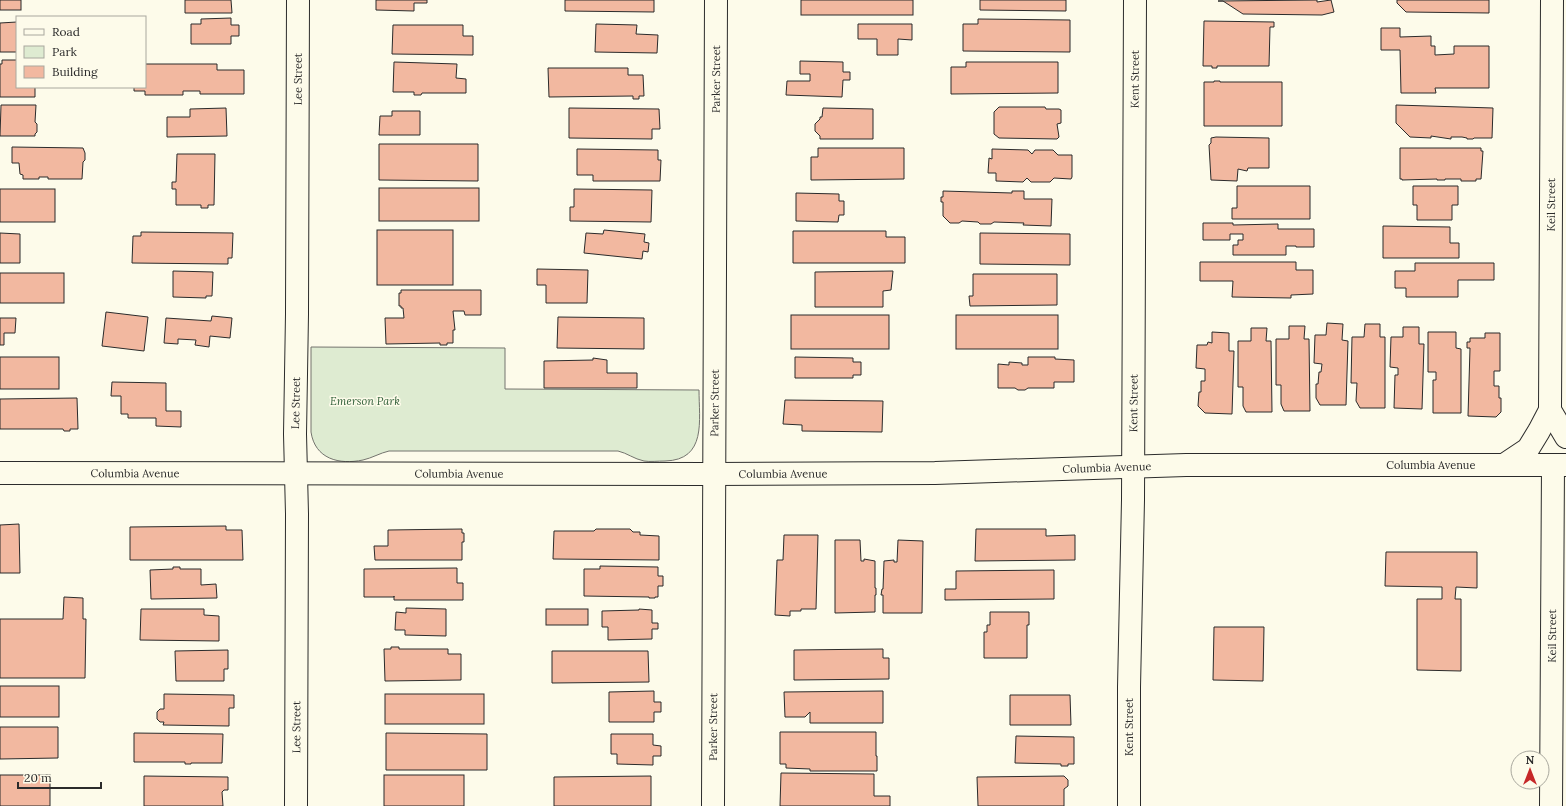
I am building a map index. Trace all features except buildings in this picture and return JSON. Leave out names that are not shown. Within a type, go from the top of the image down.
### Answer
[{"type":"street","name":"Lee Street","points":[[296,806],[298,514],[296,474],[298,0]]},
{"type":"street","name":"Parker Street","points":[[713,806],[713,474],[716,0]]},
{"type":"street","name":"Kent Street","points":[[1128,806],[1133,466],[1135,0]]},
{"type":"street","name":"Keil Street","points":[[1504,465],[1528,449],[1550,410],[1552,0]]},
{"type":"street","points":[[1550,410],[1566,437]]},
{"type":"street","name":"Columbia Avenue","points":[[0,473],[943,473],[1133,466],[1560,465]]},
{"type":"street","name":"Keil Street","points":[[1551,806],[1560,465]]},
{"type":"green space","name":"Emerson Park","points":[[311,347],[505,348],[505,389],[699,390],[700,414],[698,436],[694,446],[688,454],[679,459],[665,461],[644,461],[618,451],[389,451],[363,460],[345,462],[330,458],[323,454],[313,441],[311,432]]}]
